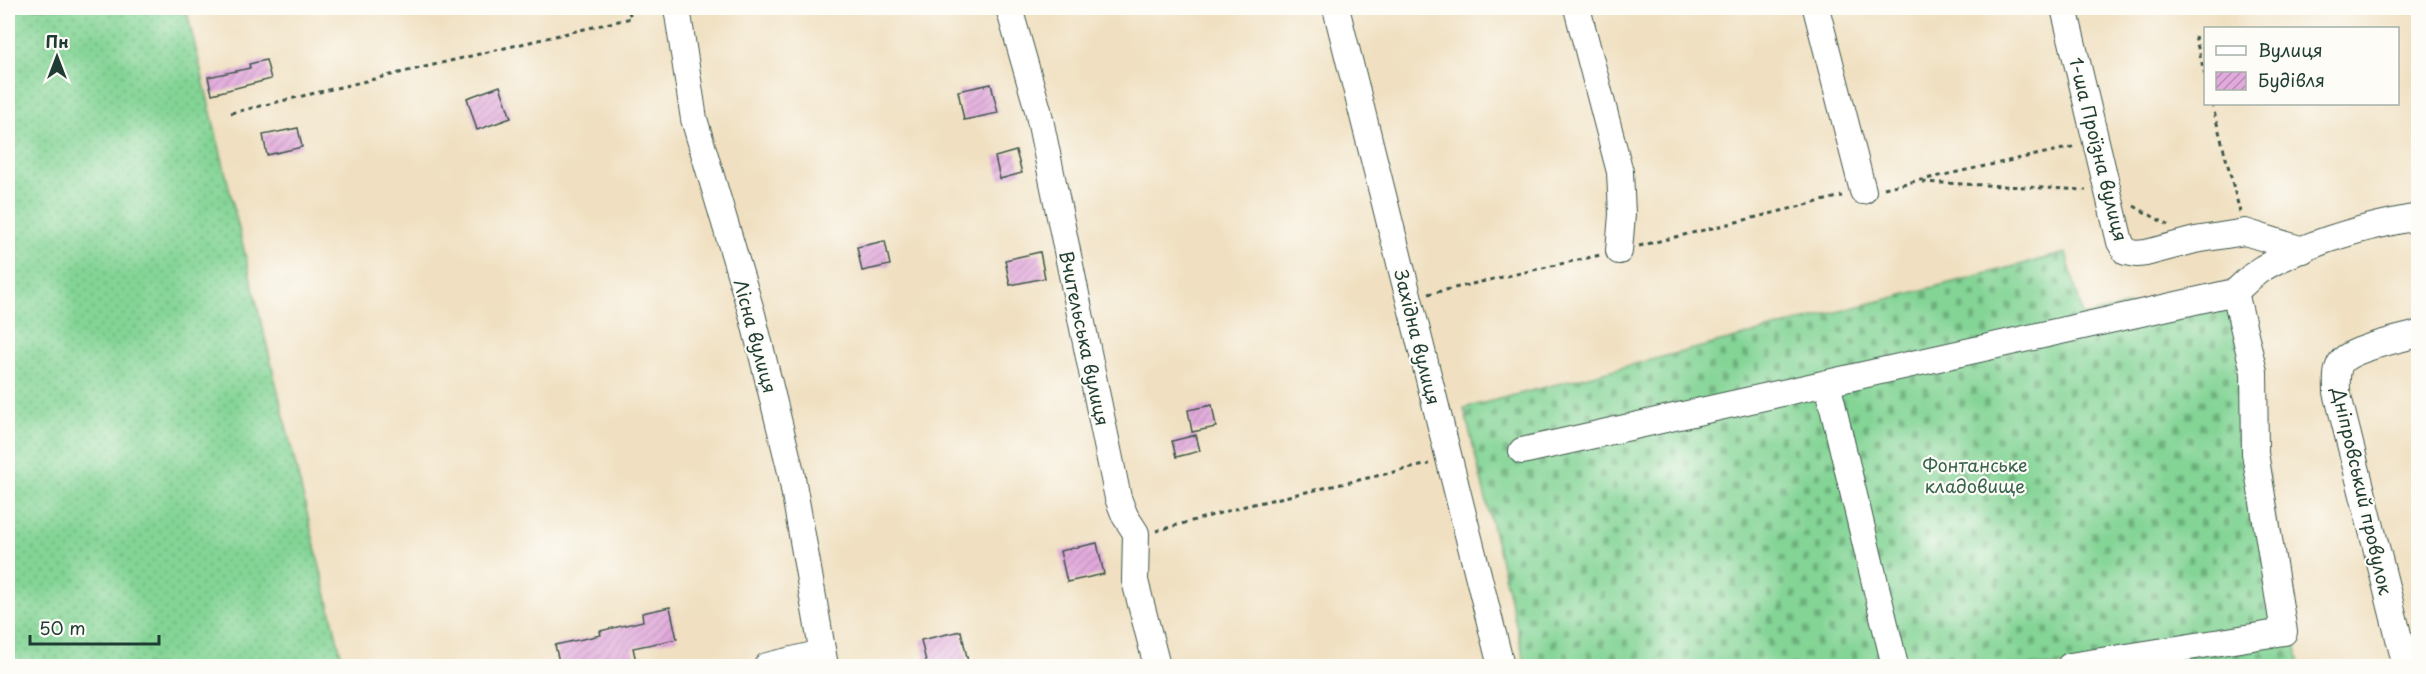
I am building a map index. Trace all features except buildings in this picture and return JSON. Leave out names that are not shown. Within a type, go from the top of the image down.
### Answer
[{"type":"street","name":"Лісна вулиця","points":[[677,8],[694,119],[752,314],[792,472],[823,660]]},
{"type":"street","name":"Вчительська вулиця","points":[[1009,8],[1038,111],[1118,498],[1125,516],[1136,533]]},
{"type":"street","name":"Західна вулиця","points":[[1336,8],[1501,666]]},
{"type":"street","points":[[1577,8],[1620,172],[1622,214],[1618,251]]},
{"type":"street","points":[[1816,8],[1863,191]]},
{"type":"street","name":"1-ша Проїзна вулиця","points":[[2064,8],[2120,242],[2127,252],[2146,253],[2195,240],[2245,232],[2303,250]]},
{"type":"street","points":[[1522,451],[2235,292],[2262,269],[2303,250],[2351,231],[2418,217]]},
{"type":"street","points":[[2070,666],[2284,632],[2255,453],[2254,372],[2235,292]]},
{"type":"street","name":"Дніпровський провулок","points":[[2406,666],[2337,392],[2337,373],[2343,360],[2366,348],[2418,334]]},
{"type":"street","points":[[1827,383],[1894,666]]},
{"type":"street","points":[[1136,533],[1135,581],[1157,666]]},
{"type":"street","points":[[767,666],[823,660]]},
{"type":"path","points":[[231,113],[631,18],[628,8]]},
{"type":"path","points":[[2195,36],[2204,75]]},
{"type":"path","points":[[2212,105],[2245,232]]},
{"type":"path","points":[[1409,299],[1863,191],[1917,182],[2095,141]]},
{"type":"path","points":[[1917,182],[1988,187],[2073,188],[2109,193],[2195,240]]},
{"type":"path","points":[[1136,533],[1168,529],[1249,505],[1448,459]]},
{"type":"green space","points":[[8,8],[186,8],[342,659],[308,666],[8,666]]},
{"type":"green space","name":"Фонтанське кладовище","points":[[2066,253],[2083,316],[2241,280],[2264,449],[2299,666],[1526,666],[1464,408]]}]
